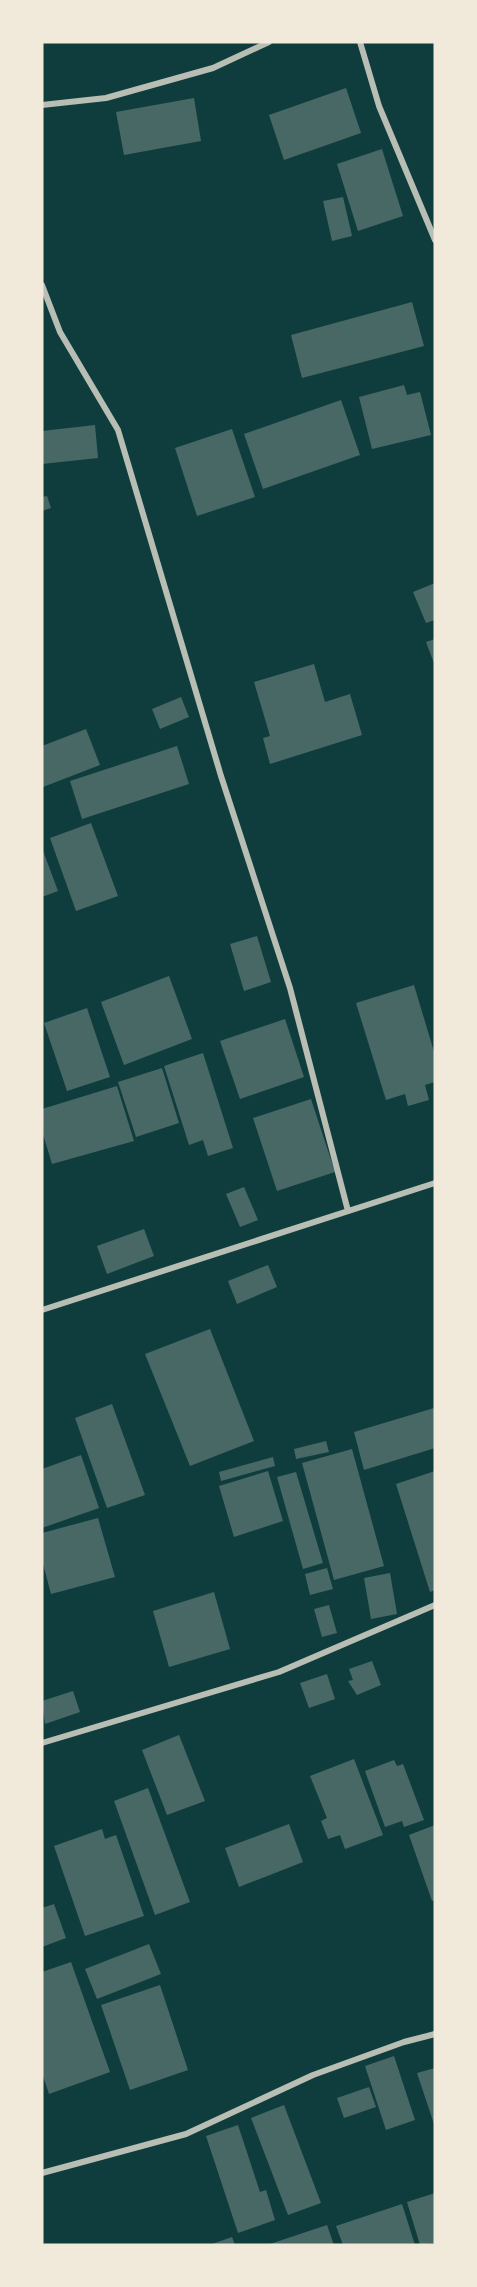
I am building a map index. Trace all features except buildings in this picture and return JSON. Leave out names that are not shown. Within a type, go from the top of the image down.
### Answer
[{"type":"street","points":[[42,105],[117,95],[213,68],[269,42]]},
{"type":"street","points":[[360,42],[379,106],[435,240]]},
{"type":"street","points":[[42,285],[60,332],[118,430],[221,776],[290,988],[348,1211]]},
{"type":"street","points":[[42,1310],[435,1183]]},
{"type":"street","points":[[42,1743],[279,1672],[435,1605]]},
{"type":"street","points":[[42,2173],[186,2134],[313,2075],[404,2042],[435,2034]]}]
